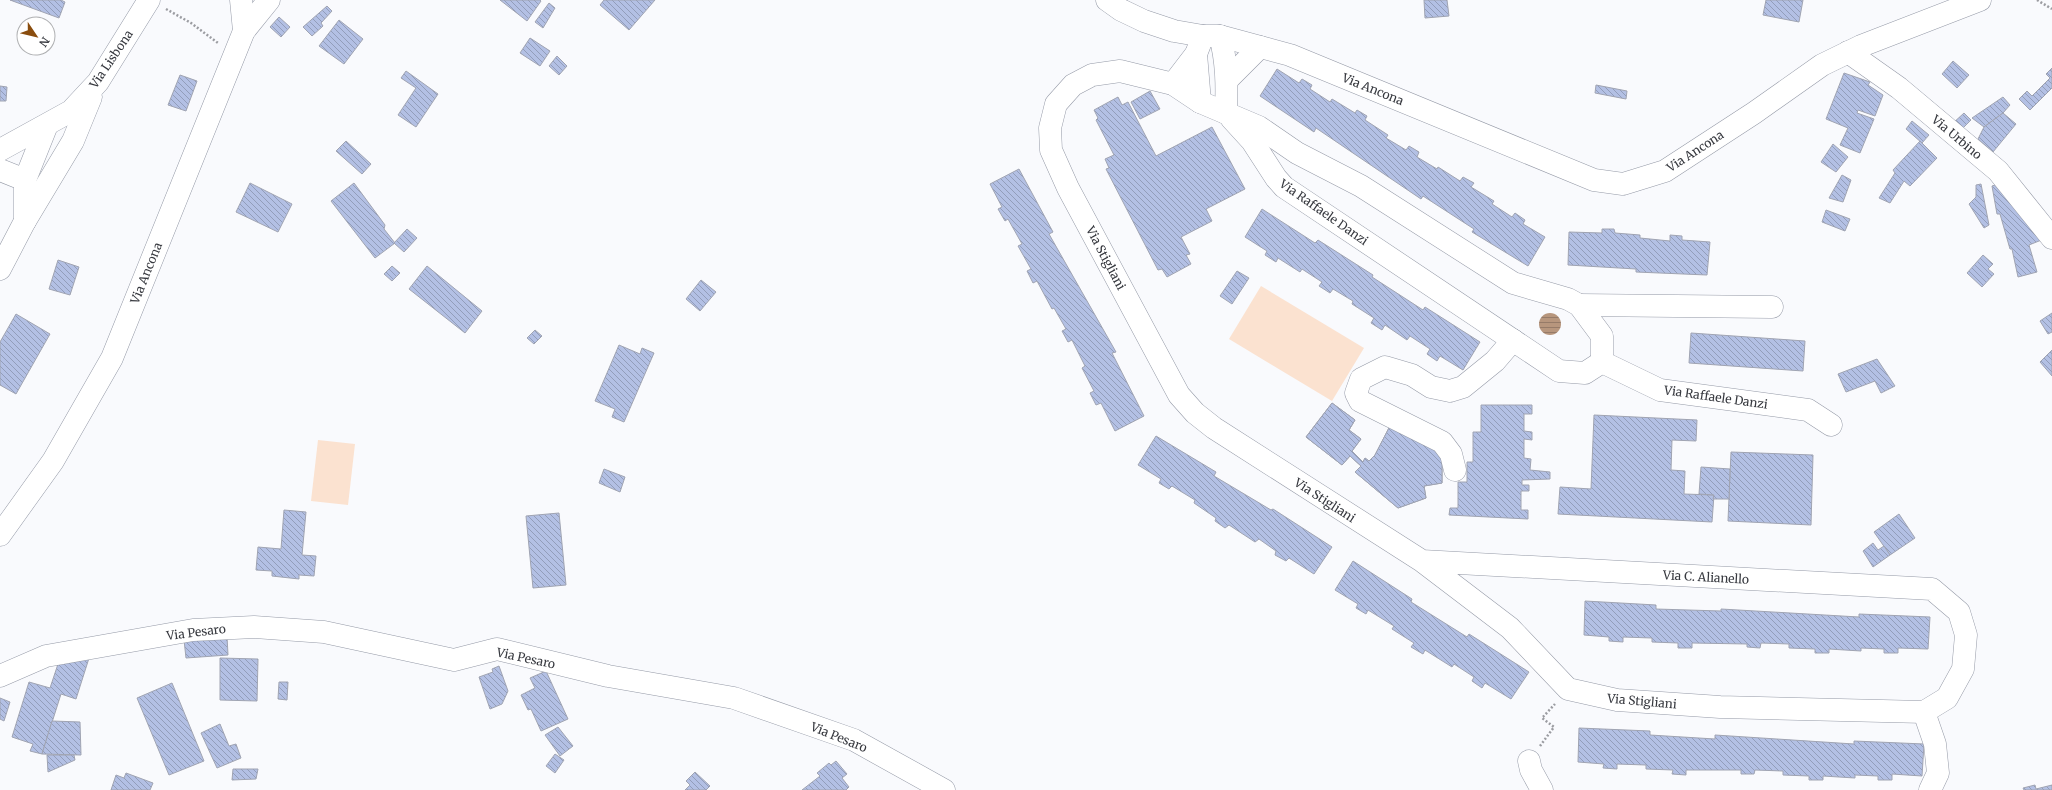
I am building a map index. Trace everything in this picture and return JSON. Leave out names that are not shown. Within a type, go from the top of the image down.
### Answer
[{"type":"street","name":"Via Lisbona","points":[[0,150],[71,111],[98,82],[149,0]]},
{"type":"street","points":[[241,0],[244,31]]},
{"type":"street","name":"Via Ancona","points":[[0,535],[53,461],[112,358],[244,31],[269,0]]},
{"type":"street","points":[[1106,0],[1121,10],[1144,21],[1207,42],[1226,56],[1226,113],[1259,127],[1298,153],[1361,186],[1513,283],[1568,299],[1579,305],[1602,336],[1602,362]]},
{"type":"street","name":"Via Ancona","points":[[1207,42],[1260,47],[1290,56],[1594,180],[1623,184],[1665,171],[1754,113],[1822,65],[1848,52],[1980,0]]},
{"type":"street","points":[[1172,84],[1207,42]]},
{"type":"street","points":[[1200,102],[1207,42]]},
{"type":"street","points":[[1227,80],[1260,47]]},
{"type":"street","name":"Via Urbino","points":[[1848,52],[1899,88],[1998,171],[2052,238]]},
{"type":"street","name":"Via Stigliani","points":[[1226,113],[1200,102],[1172,84],[1120,71],[1092,75],[1073,85],[1056,104],[1050,128],[1051,150],[1068,188],[1180,395],[1195,413],[1214,428],[1422,561],[1510,628],[1568,689],[1616,700],[1720,707],[1924,712]]},
{"type":"street","points":[[0,269],[25,221],[73,141],[98,82]]},
{"type":"street","name":"Via Raffaele Danzi","points":[[1226,113],[1252,141],[1276,178],[1284,187],[1559,371],[1585,373],[1602,362],[1660,390],[1808,410],[1831,425]]},
{"type":"street","points":[[25,221],[25,180],[47,125]]},
{"type":"street","points":[[1276,178],[1282,166],[1298,153]]},
{"type":"street","points":[[0,170],[25,180]]},
{"type":"street","points":[[1579,305],[1772,307]]},
{"type":"street","points":[[1455,470],[1451,454],[1442,442],[1360,401],[1356,393],[1361,379],[1385,367],[1412,375],[1431,387],[1450,391],[1463,387],[1495,360],[1513,340]]},
{"type":"street","name":"Via C. Alianello","points":[[1422,561],[1932,589],[1959,612],[1966,635],[1963,669],[1947,698],[1924,712]]},
{"type":"street","name":"Via Pesaro","points":[[0,676],[46,656],[193,630],[254,627],[324,632],[454,660],[497,649],[608,676],[734,698],[854,740],[944,790]]},
{"type":"street","points":[[1924,712],[1935,744],[1938,773],[1930,790]]},
{"type":"street","points":[[1529,761],[1531,770],[1542,790]]},
{"type":"path","points":[[2037,0],[2052,9]]},
{"type":"path","points":[[1529,761],[1554,727],[1542,718],[1568,689]]},
{"type":"shaded area","points":[[1261,286],[1364,348],[1332,401],[1229,339]]},
{"type":"shaded area","points":[[1550,313],[1558,316],[1561,324],[1558,332],[1550,335],[1542,332],[1539,324],[1542,316]]},
{"type":"shaded area","points":[[318,440],[355,444],[348,505],[311,501]]},
{"type":"building","points":[[10,0],[61,0],[65,2],[59,18]]},
{"type":"building","points":[[500,0],[540,0],[541,1],[527,21]]},
{"type":"building","points":[[604,0],[655,0],[629,30],[600,5]]},
{"type":"building","points":[[1424,0],[1447,0],[1449,16],[1425,18]]},
{"type":"building","points":[[1766,0],[1803,0],[1799,22],[1763,15]]},
{"type":"building","points":[[549,3],[555,8],[543,28],[535,22]]},
{"type":"building","points":[[327,6],[332,11],[321,23],[323,26],[312,36],[303,27]]},
{"type":"building","points":[[279,17],[290,27],[281,37],[270,27]]},
{"type":"building","points":[[339,20],[363,39],[344,64],[319,46]]},
{"type":"building","points":[[530,38],[550,51],[540,66],[520,53]]},
{"type":"building","points":[[557,56],[567,66],[559,75],[549,66]]},
{"type":"building","points":[[1953,61],[1969,75],[1957,88],[1942,74]]},
{"type":"building","points":[[2052,68],[2052,88],[2030,110],[2019,99],[2027,91],[2032,96],[2050,78],[2046,74]]},
{"type":"building","points":[[1277,69],[1299,83],[1302,79],[1312,85],[1310,89],[1330,102],[1332,99],[1355,113],[1357,110],[1367,116],[1365,120],[1388,135],[1386,138],[1406,150],[1409,146],[1419,152],[1417,157],[1437,169],[1438,167],[1460,181],[1463,177],[1474,183],[1471,187],[1494,201],[1492,204],[1512,217],[1515,213],[1525,220],[1523,224],[1545,237],[1528,266],[1472,232],[1474,229],[1423,196],[1421,199],[1316,128],[1314,132],[1260,96]]},
{"type":"building","points":[[406,71],[438,94],[416,127],[398,115],[416,88],[401,78]]},
{"type":"building","points":[[1844,73],[1870,82],[1868,85],[1883,95],[1875,116],[1858,110],[1857,113],[1874,119],[1860,153],[1840,145],[1848,128],[1826,119]]},
{"type":"building","points":[[180,75],[197,81],[186,111],[168,105]]},
{"type":"building","points":[[1596,85],[1627,91],[1626,99],[1595,93]]},
{"type":"building","points":[[0,86],[7,87],[6,101],[0,101]]},
{"type":"building","points":[[1150,91],[1160,109],[1140,119],[1131,102]]},
{"type":"building","points":[[1118,97],[1122,105],[1128,102],[1156,156],[1212,127],[1245,189],[1206,209],[1212,221],[1181,237],[1190,254],[1186,255],[1191,264],[1167,277],[1162,269],[1158,270],[1106,169],[1109,168],[1105,159],[1114,155],[1096,120],[1098,118],[1094,110]]},
{"type":"building","points":[[2003,97],[2010,105],[2003,113],[1984,127],[1972,118]]},
{"type":"building","points":[[1964,113],[1971,120],[1959,132],[1952,124]]},
{"type":"building","points":[[2003,113],[2016,124],[1993,152],[1978,139],[1984,127]]},
{"type":"building","points":[[1912,121],[1929,135],[1922,143],[1906,129]]},
{"type":"building","points":[[346,141],[371,164],[362,174],[336,151]]},
{"type":"building","points":[[1920,141],[1937,158],[1910,186],[1904,181],[1890,203],[1879,198],[1895,173],[1893,170]]},
{"type":"building","points":[[1833,144],[1848,157],[1836,172],[1821,162]]},
{"type":"building","points":[[1019,169],[1053,232],[1049,234],[1116,352],[1112,353],[1144,416],[1115,431],[1101,403],[1096,405],[1090,393],[1094,391],[1082,368],[1085,366],[1072,340],[1068,342],[1062,331],[1066,329],[1054,308],[1052,309],[1037,281],[1033,283],[1027,271],[1031,269],[1018,246],[1022,244],[1008,219],[1005,221],[998,209],[1002,207],[990,184]]},
{"type":"building","points":[[1842,175],[1851,180],[1843,202],[1829,198]]},
{"type":"building","points":[[250,183],[292,204],[278,232],[236,212]]},
{"type":"building","points":[[354,183],[385,225],[384,229],[395,243],[375,258],[331,201]]},
{"type":"building","points":[[1981,184],[1989,225],[1984,228],[1969,204],[1976,197],[1976,185]]},
{"type":"building","points":[[1995,185],[2044,239],[2029,245],[2037,272],[2018,277],[2012,249],[2010,249],[2000,214],[1997,214],[1992,186]]},
{"type":"building","points":[[1262,209],[1315,243],[1318,240],[1373,275],[1372,277],[1423,310],[1425,307],[1480,342],[1463,370],[1440,356],[1437,361],[1427,354],[1430,349],[1410,336],[1407,340],[1385,325],[1382,330],[1371,323],[1374,318],[1352,304],[1353,301],[1333,289],[1330,293],[1319,286],[1322,282],[1302,269],[1300,272],[1278,258],[1276,262],[1265,255],[1267,251],[1245,237]]},
{"type":"building","points":[[1826,210],[1850,219],[1845,231],[1822,222]]},
{"type":"building","points":[[407,229],[417,238],[404,252],[394,243]]},
{"type":"building","points":[[1602,229],[1614,229],[1615,233],[1640,235],[1640,238],[1670,241],[1670,235],[1682,236],[1682,240],[1710,242],[1707,275],[1636,272],[1636,269],[1568,265],[1569,232],[1602,233]]},
{"type":"building","points":[[1983,255],[1993,264],[1988,269],[1994,274],[1982,287],[1967,273]]},
{"type":"building","points":[[58,260],[79,267],[70,295],[49,289]]},
{"type":"building","points":[[392,266],[400,273],[392,281],[384,274]]},
{"type":"building","points":[[427,266],[482,311],[465,333],[409,289]]},
{"type":"building","points":[[1237,271],[1249,278],[1232,304],[1220,296]]},
{"type":"building","points":[[701,280],[716,292],[700,311],[686,299]]},
{"type":"building","points":[[2052,313],[2052,332],[2048,334],[2040,321]]},
{"type":"building","points":[[16,314],[50,334],[16,394],[0,385],[0,342]]},
{"type":"building","points":[[535,330],[542,336],[534,344],[527,338]]},
{"type":"building","points":[[1691,333],[1805,341],[1803,371],[1689,363]]},
{"type":"building","points":[[619,345],[640,354],[642,348],[654,353],[624,422],[612,417],[615,409],[595,401]]},
{"type":"building","points":[[2052,350],[2052,376],[2040,362]]},
{"type":"building","points":[[1877,359],[1895,386],[1881,393],[1875,381],[1846,392],[1838,374]]},
{"type":"building","points":[[1332,403],[1355,420],[1349,430],[1361,439],[1352,451],[1363,462],[1365,458],[1369,461],[1375,455],[1392,422],[1435,445],[1442,455],[1442,483],[1424,486],[1426,498],[1398,508],[1355,472],[1361,466],[1350,456],[1342,465],[1306,437]]},
{"type":"building","points":[[1332,403],[1355,420],[1349,430],[1361,439],[1352,451],[1363,462],[1365,458],[1369,461],[1375,455],[1392,422],[1435,445],[1442,455],[1442,483],[1424,486],[1426,498],[1398,508],[1355,472],[1361,466],[1350,456],[1342,465],[1306,437]]},
{"type":"building","points":[[1481,405],[1532,405],[1532,414],[1524,414],[1524,431],[1532,432],[1532,440],[1524,439],[1524,458],[1531,459],[1530,470],[1550,472],[1550,479],[1522,480],[1522,485],[1529,485],[1529,491],[1521,491],[1521,510],[1528,510],[1528,519],[1449,515],[1450,508],[1458,508],[1458,482],[1467,482],[1467,462],[1473,462],[1473,432],[1481,432]]},
{"type":"building","points":[[1594,415],[1697,420],[1696,441],[1672,440],[1671,470],[1685,471],[1684,494],[1714,495],[1712,522],[1558,514],[1560,487],[1591,489]]},
{"type":"building","points":[[1156,436],[1216,472],[1214,476],[1271,510],[1273,509],[1332,547],[1314,574],[1289,558],[1286,561],[1275,555],[1276,551],[1259,539],[1255,542],[1229,525],[1225,528],[1215,521],[1216,518],[1194,503],[1195,500],[1172,486],[1169,489],[1159,483],[1161,479],[1138,465]]},
{"type":"building","points":[[1731,452],[1813,455],[1811,525],[1728,521]]},
{"type":"building","points":[[1701,467],[1730,469],[1729,499],[1713,499],[1714,495],[1699,494]]},
{"type":"building","points":[[604,469],[625,477],[620,492],[599,483]]},
{"type":"building","points":[[284,510],[306,512],[302,555],[316,556],[314,576],[299,575],[299,579],[272,576],[272,571],[256,570],[258,547],[281,549]]},
{"type":"building","points":[[559,513],[566,585],[533,588],[526,516]]},
{"type":"building","points":[[1899,514],[1915,538],[1890,555],[1874,532]]},
{"type":"building","points":[[1873,543],[1878,550],[1884,546],[1890,555],[1873,567],[1863,551]]},
{"type":"building","points":[[1353,561],[1412,599],[1411,602],[1467,637],[1469,634],[1529,672],[1511,699],[1485,683],[1482,688],[1472,681],[1474,677],[1454,664],[1452,667],[1425,650],[1423,654],[1411,647],[1414,643],[1392,629],[1394,626],[1368,610],[1366,614],[1356,608],[1358,604],[1335,590]]},
{"type":"building","points":[[1585,601],[1656,605],[1656,609],[1721,611],[1721,609],[1859,617],[1859,614],[1930,617],[1928,649],[1898,648],[1898,653],[1884,653],[1884,649],[1861,648],[1861,651],[1829,649],[1829,653],[1815,653],[1815,649],[1789,648],[1789,644],[1761,643],[1760,648],[1747,647],[1747,644],[1692,643],[1692,648],[1678,648],[1678,643],[1652,642],[1652,638],[1623,637],[1623,642],[1609,641],[1609,637],[1584,635]]},
{"type":"building","points":[[227,636],[228,655],[186,658],[184,640]]},
{"type":"building","points":[[90,655],[76,699],[61,694],[42,754],[30,751],[33,744],[12,737],[29,682],[50,688],[60,658]]},
{"type":"building","points":[[220,658],[258,659],[257,701],[220,700]]},
{"type":"building","points":[[499,666],[508,691],[502,704],[490,709],[479,677],[493,672],[492,669]]},
{"type":"building","points":[[546,671],[568,719],[541,731],[531,709],[528,710],[521,695],[535,688],[530,678]]},
{"type":"building","points":[[279,682],[288,682],[287,700],[278,699]]},
{"type":"building","points":[[172,683],[204,761],[169,775],[137,698]]},
{"type":"building","points":[[0,698],[10,702],[4,721],[0,719]]},
{"type":"building","points":[[52,721],[80,722],[81,755],[42,754]]},
{"type":"building","points":[[220,724],[229,746],[236,744],[241,758],[217,768],[201,733]]},
{"type":"building","points":[[558,727],[573,746],[560,756],[545,735]]},
{"type":"building","points":[[1579,728],[1650,731],[1650,735],[1715,739],[1715,735],[1854,744],[1854,741],[1924,744],[1922,776],[1892,774],[1892,780],[1878,780],[1878,776],[1855,775],[1855,778],[1823,776],[1823,780],[1809,780],[1809,776],[1783,775],[1783,771],[1755,770],[1754,774],[1741,774],[1741,770],[1686,770],[1686,775],[1672,774],[1673,770],[1646,769],[1646,765],[1617,764],[1617,769],[1603,768],[1604,764],[1578,762]]},
{"type":"building","points":[[555,754],[564,760],[555,773],[546,766]]},
{"type":"building","points":[[47,755],[74,755],[75,760],[48,772]]},
{"type":"building","points":[[836,761],[847,774],[842,778],[849,787],[846,790],[802,790],[820,776],[817,773],[829,763],[831,765]]},
{"type":"building","points":[[233,769],[258,769],[256,779],[232,780]]},
{"type":"building","points":[[695,772],[710,786],[706,790],[685,790],[690,785],[686,781]]},
{"type":"building","points":[[126,773],[153,783],[150,790],[111,790],[116,775],[124,778]]},
{"type":"building","points":[[2035,785],[2036,789],[2052,785],[2052,790],[2024,790],[2023,788]]}]
